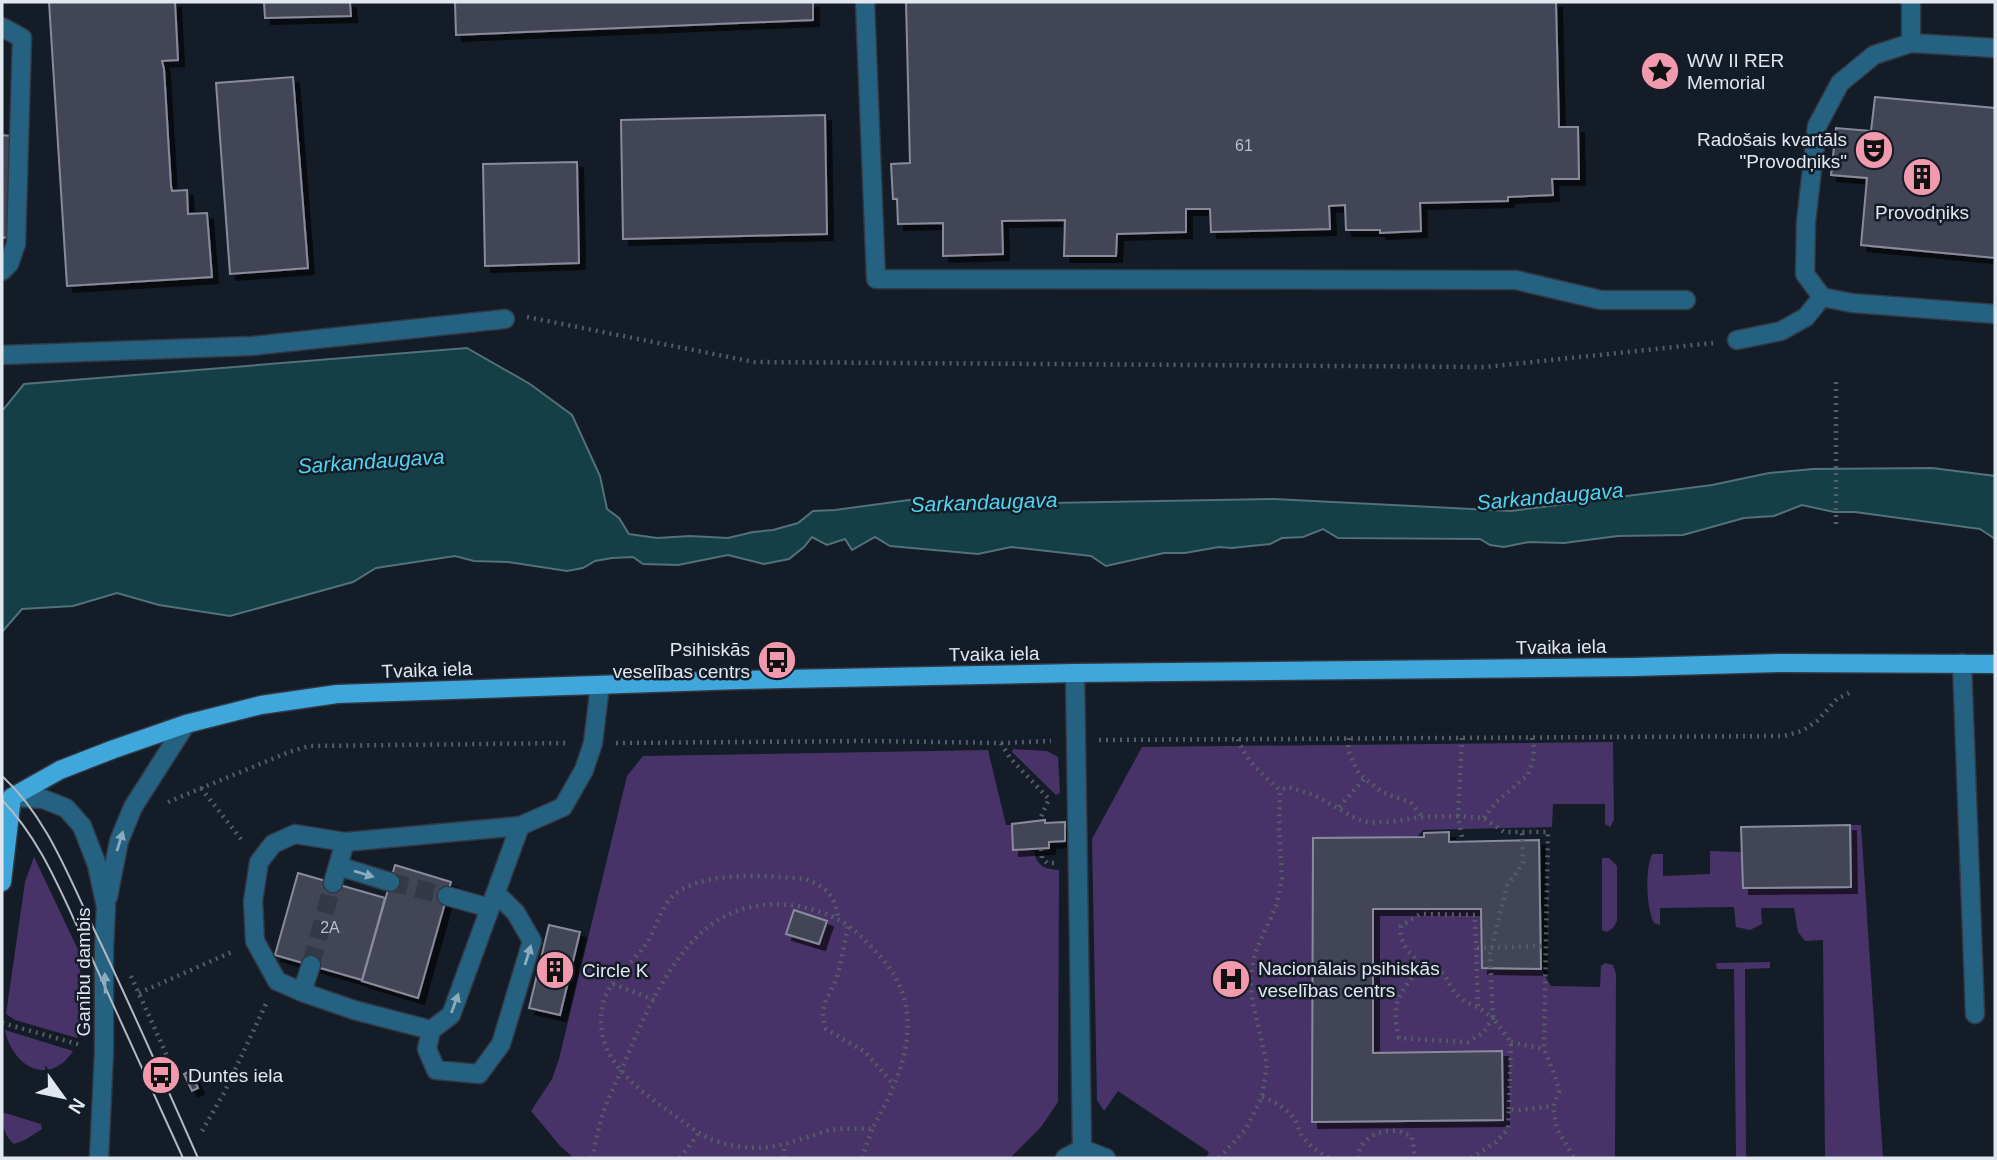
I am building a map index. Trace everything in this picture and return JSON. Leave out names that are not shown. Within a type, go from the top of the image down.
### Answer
[{"type":"main road","name":"Tvaika iela","points":[[7,792],[114,749],[186,724],[261,705],[337,694],[1075,673],[1794,663],[1995,664]]},
{"type":"main road","points":[[2,882],[7,792]]},
{"type":"lane","points":[[865,2],[876,279],[1516,280],[1601,300],[1686,300]]},
{"type":"lane","points":[[1911,2],[1911,43]]},
{"type":"lane","points":[[2,27],[22,38],[22,51],[16,244],[9,264],[2,271]]},
{"type":"lane","points":[[1995,48],[1911,43],[1874,54],[1840,83],[1817,126],[1806,222],[1805,274],[1822,297],[1852,303],[1995,313]]},
{"type":"lane","points":[[1737,340],[1781,331],[1806,317],[1822,297]]},
{"type":"lane","points":[[2,355],[252,346],[505,319]]},
{"type":"lane","points":[[1962,663],[1975,1014]]},
{"type":"lane","points":[[1075,673],[1082,1149]]},
{"type":"lane","points":[[431,1030],[354,1010],[277,981],[255,941],[253,901],[259,862],[273,844],[295,834],[345,842],[520,826],[563,807],[584,769],[593,743],[600,685]]},
{"type":"lane","points":[[106,907],[119,841],[133,807],[186,724]]},
{"type":"lane","name":"Ganību dambis","points":[[7,792],[43,799],[66,808],[82,826],[97,865],[106,907],[99,1158]]},
{"type":"lane","points":[[447,896],[493,901],[516,913],[532,941],[501,1044],[479,1074],[436,1070],[427,1049],[431,1030],[451,1015],[493,901],[520,826]]},
{"type":"lane","points":[[345,842],[336,875],[390,882]]},
{"type":"lane","points":[[302,992],[311,965]]},
{"type":"lane","points":[[1065,1158],[1082,1149],[1106,1158]]},
{"type":"path","points":[[505,319],[523,317],[754,362],[1485,367],[1737,340]]},
{"type":"path","points":[[1836,382],[1836,529]]},
{"type":"path","points":[[166,802],[309,746],[1784,736],[1802,731],[1817,721],[1837,699],[1853,691]]},
{"type":"path","points":[[1484,818],[1496,802],[1528,775],[1533,761],[1532,737]]},
{"type":"path","points":[[1349,738],[1348,750],[1359,774],[1382,792],[1411,803],[1422,817]]},
{"type":"path","points":[[1462,738],[1458,816],[1463,842]]},
{"type":"path","points":[[1238,739],[1245,755],[1280,790]]},
{"type":"path","points":[[1001,743],[1010,758],[1049,799],[1040,821]]},
{"type":"path","points":[[1339,807],[1364,779]]},
{"type":"path","points":[[1280,790],[1289,787],[1306,792],[1370,823],[1458,816],[1484,818],[1504,832],[1548,832],[1544,1049],[1559,1091],[1553,1106],[1557,1129],[1574,1158]]},
{"type":"path","points":[[201,788],[259,862]]},
{"type":"path","points":[[1219,1158],[1245,1129],[1262,1097],[1267,1064],[1250,978],[1255,953],[1276,906],[1282,879],[1280,790]]},
{"type":"path","points":[[1423,965],[1398,997],[1394,1018],[1399,1038],[1468,1042],[1483,1033],[1493,1018],[1490,954],[1507,886],[1524,863],[1522,833]]},
{"type":"path","points":[[838,919],[836,903],[830,894],[820,885],[806,879],[713,878],[678,892],[668,902],[653,934],[641,951],[613,984],[604,1001],[602,1034],[608,1053],[621,1072],[652,1099],[699,1133],[723,1144],[768,1149],[829,1130],[873,1129]]},
{"type":"path","points":[[592,1158],[602,1116],[672,967],[686,948],[716,922],[737,911],[758,905],[778,904],[838,919],[868,942],[884,960],[903,994],[907,1013],[903,1059],[895,1086],[862,1158]]},
{"type":"path","points":[[1471,1158],[1496,1142],[1508,1129],[1511,1042],[1493,1018],[1464,1000],[1449,985],[1444,973],[1437,967],[1423,965],[1408,953],[1399,935],[1401,926],[1420,914],[1475,915],[1478,1007]]},
{"type":"path","points":[[848,927],[837,977],[821,1014],[826,1029],[865,1052],[895,1086]]},
{"type":"path","points":[[139,993],[255,941]]},
{"type":"path","points":[[1477,948],[1546,946]]},
{"type":"path","points":[[128,969],[173,1069]]},
{"type":"path","points":[[202,1131],[224,1093],[277,981]]},
{"type":"path","points":[[613,984],[655,1000]]},
{"type":"path","points":[[2,1023],[104,1052]]},
{"type":"path","points":[[1511,1042],[1544,1049]]},
{"type":"path","points":[[1262,1097],[1273,1100],[1284,1108],[1295,1121],[1301,1135],[1312,1147],[1329,1158]]},
{"type":"path","points":[[1509,1110],[1553,1106]]},
{"type":"path","points":[[1358,1158],[1358,1150],[1368,1138],[1386,1131],[1401,1132],[1412,1137],[1415,1158]]},
{"type":"path","points":[[680,1158],[699,1133]]},
{"type":"path","points":[[784,1145],[784,1158]]},
{"type":"shaded area","points":[[1613,742],[1614,820],[1610,827],[1605,824],[1605,804],[1553,804],[1552,827],[1423,830],[1417,837],[1313,838],[1312,1122],[1503,1119],[1502,1051],[1373,1053],[1373,909],[1481,909],[1483,968],[1541,969],[1551,986],[1600,987],[1601,966],[1605,963],[1613,965],[1616,974],[1615,1158],[1206,1158],[1209,1152],[1118,1091],[1104,1111],[1097,1100],[1092,839],[1142,747]]},
{"type":"shaded area","points":[[1013,749],[1047,751],[1058,757],[1060,793],[1056,795],[1012,752]]},
{"type":"shaded area","points":[[988,750],[1006,825],[1012,825],[1013,849],[1034,849],[1036,859],[1041,865],[1059,870],[1058,1102],[1041,1127],[1010,1158],[574,1158],[561,1147],[531,1111],[552,1079],[559,1059],[627,776],[643,756]]},
{"type":"shaded area","points":[[1850,825],[1861,825],[1883,1158],[1825,1158],[1823,940],[1805,941],[1798,932],[1794,908],[1761,908],[1762,924],[1750,930],[1736,927],[1734,907],[1660,908],[1660,925],[1654,923],[1648,899],[1647,879],[1652,854],[1663,854],[1663,876],[1710,874],[1710,851],[1742,852],[1743,888],[1851,887]]},
{"type":"shaded area","points":[[34,857],[81,956],[80,979],[83,993],[77,1038],[15,1020],[6,1014],[25,882]]},
{"type":"shaded area","points":[[1602,858],[1609,858],[1617,866],[1617,921],[1607,932],[1602,930]]},
{"type":"shaded area","points":[[1770,962],[1770,968],[1745,969],[1746,1158],[1736,1158],[1734,969],[1717,969],[1716,963]]},
{"type":"shaded area","points":[[5,1030],[73,1051],[53,1068],[33,1068],[15,1054]]},
{"type":"shaded area","points":[[2,1114],[41,1124],[42,1129],[14,1144],[3,1126]]},
{"type":"water","name":"Sarkandaugava","points":[[467,348],[530,384],[572,415],[600,476],[607,509],[619,518],[629,534],[657,538],[728,538],[798,523],[813,511],[909,500],[1048,503],[1274,499],[1511,511],[1712,485],[1769,473],[1813,469],[1932,468],[1995,476],[1995,539],[1980,529],[1855,512],[1834,512],[1802,505],[1774,516],[1744,518],[1683,535],[1618,536],[1564,543],[1529,542],[1504,547],[1490,545],[1480,539],[1338,538],[1323,529],[1303,537],[1282,538],[1270,544],[1164,553],[1106,566],[1091,556],[1011,547],[978,554],[890,546],[875,537],[852,550],[845,539],[827,545],[812,537],[789,559],[764,564],[728,555],[678,565],[643,564],[633,557],[595,561],[583,568],[567,571],[508,562],[474,561],[455,556],[376,568],[353,582],[230,616],[159,605],[117,593],[73,606],[22,609],[2,632],[2,411],[24,384]]},
{"type":"building","points":[[49,2],[175,2],[178,60],[162,61],[171,186],[172,191],[187,190],[188,214],[207,213],[212,277],[67,286]]},
{"type":"building","points":[[264,2],[350,2],[351,16],[265,18]]},
{"type":"building","points":[[455,2],[813,2],[813,20],[456,35]]},
{"type":"building","points":[[906,2],[1556,2],[1559,127],[1578,127],[1579,179],[1552,179],[1553,195],[1508,197],[1508,201],[1420,203],[1421,231],[1380,233],[1380,230],[1346,230],[1345,205],[1329,206],[1330,229],[1211,232],[1210,209],[1186,209],[1186,232],[1117,234],[1116,256],[1064,256],[1065,220],[1002,221],[1003,254],[943,256],[943,223],[898,224],[897,199],[893,199],[891,164],[910,163]]},
{"type":"building","points":[[293,77],[308,268],[230,274],[216,83]]},
{"type":"building","name":"Provodņiks","points":[[1875,97],[1995,108],[1995,258],[1861,245],[1867,178],[1831,175],[1836,128],[1871,131]]},
{"type":"building","points":[[825,115],[827,234],[623,239],[621,120]]},
{"type":"building","points":[[2,135],[10,136],[9,237],[2,238]]},
{"type":"building","points":[[577,162],[579,263],[485,266],[483,164]]},
{"type":"building","points":[[1045,820],[1045,823],[1065,822],[1065,841],[1049,842],[1049,848],[1013,850],[1012,824]]},
{"type":"building","points":[[1850,825],[1851,887],[1743,888],[1741,827]]},
{"type":"building","points":[[1449,832],[1449,842],[1539,840],[1541,969],[1482,968],[1481,909],[1373,909],[1373,1053],[1502,1051],[1503,1120],[1312,1122],[1313,838],[1424,837],[1424,833]]},
{"type":"building","points":[[395,865],[451,882],[418,998],[362,981]]},
{"type":"building","points":[[298,873],[385,898],[362,980],[275,955]]},
{"type":"building","points":[[794,910],[827,921],[819,944],[786,934]]},
{"type":"building","name":"Circle K","points":[[549,925],[580,932],[560,1015],[529,1008]]},
{"type":"building","points":[[190,1071],[198,1088],[192,1091],[184,1074]]},
{"type":"tunnel","points":[[390,882],[447,896]]},
{"type":"tunnel","points":[[311,965],[333,883]]},
{"type":"tram line","points":[[2,776],[17,791],[42,825],[63,863],[198,1158]]},
{"type":"tram line","points":[[2,800],[28,832],[49,868],[183,1158]]},
{"type":"place","name":"WW II RER Memorial","points":[[1660,71]]},
{"type":"place","name":"Radošais kvartāls \"Provodņiks\"","points":[[1874,150]]},
{"type":"place","name":"Provodņiks","points":[[1922,177]]},
{"type":"place","name":"Psihiskās veselības centrs","points":[[777,660]]},
{"type":"place","name":"Circle K","points":[[555,970]]},
{"type":"place","name":"Nacionālais psihiskās veselības centrs","points":[[1231,979]]},
{"type":"place","name":"Duntes iela","points":[[161,1075]]}]
